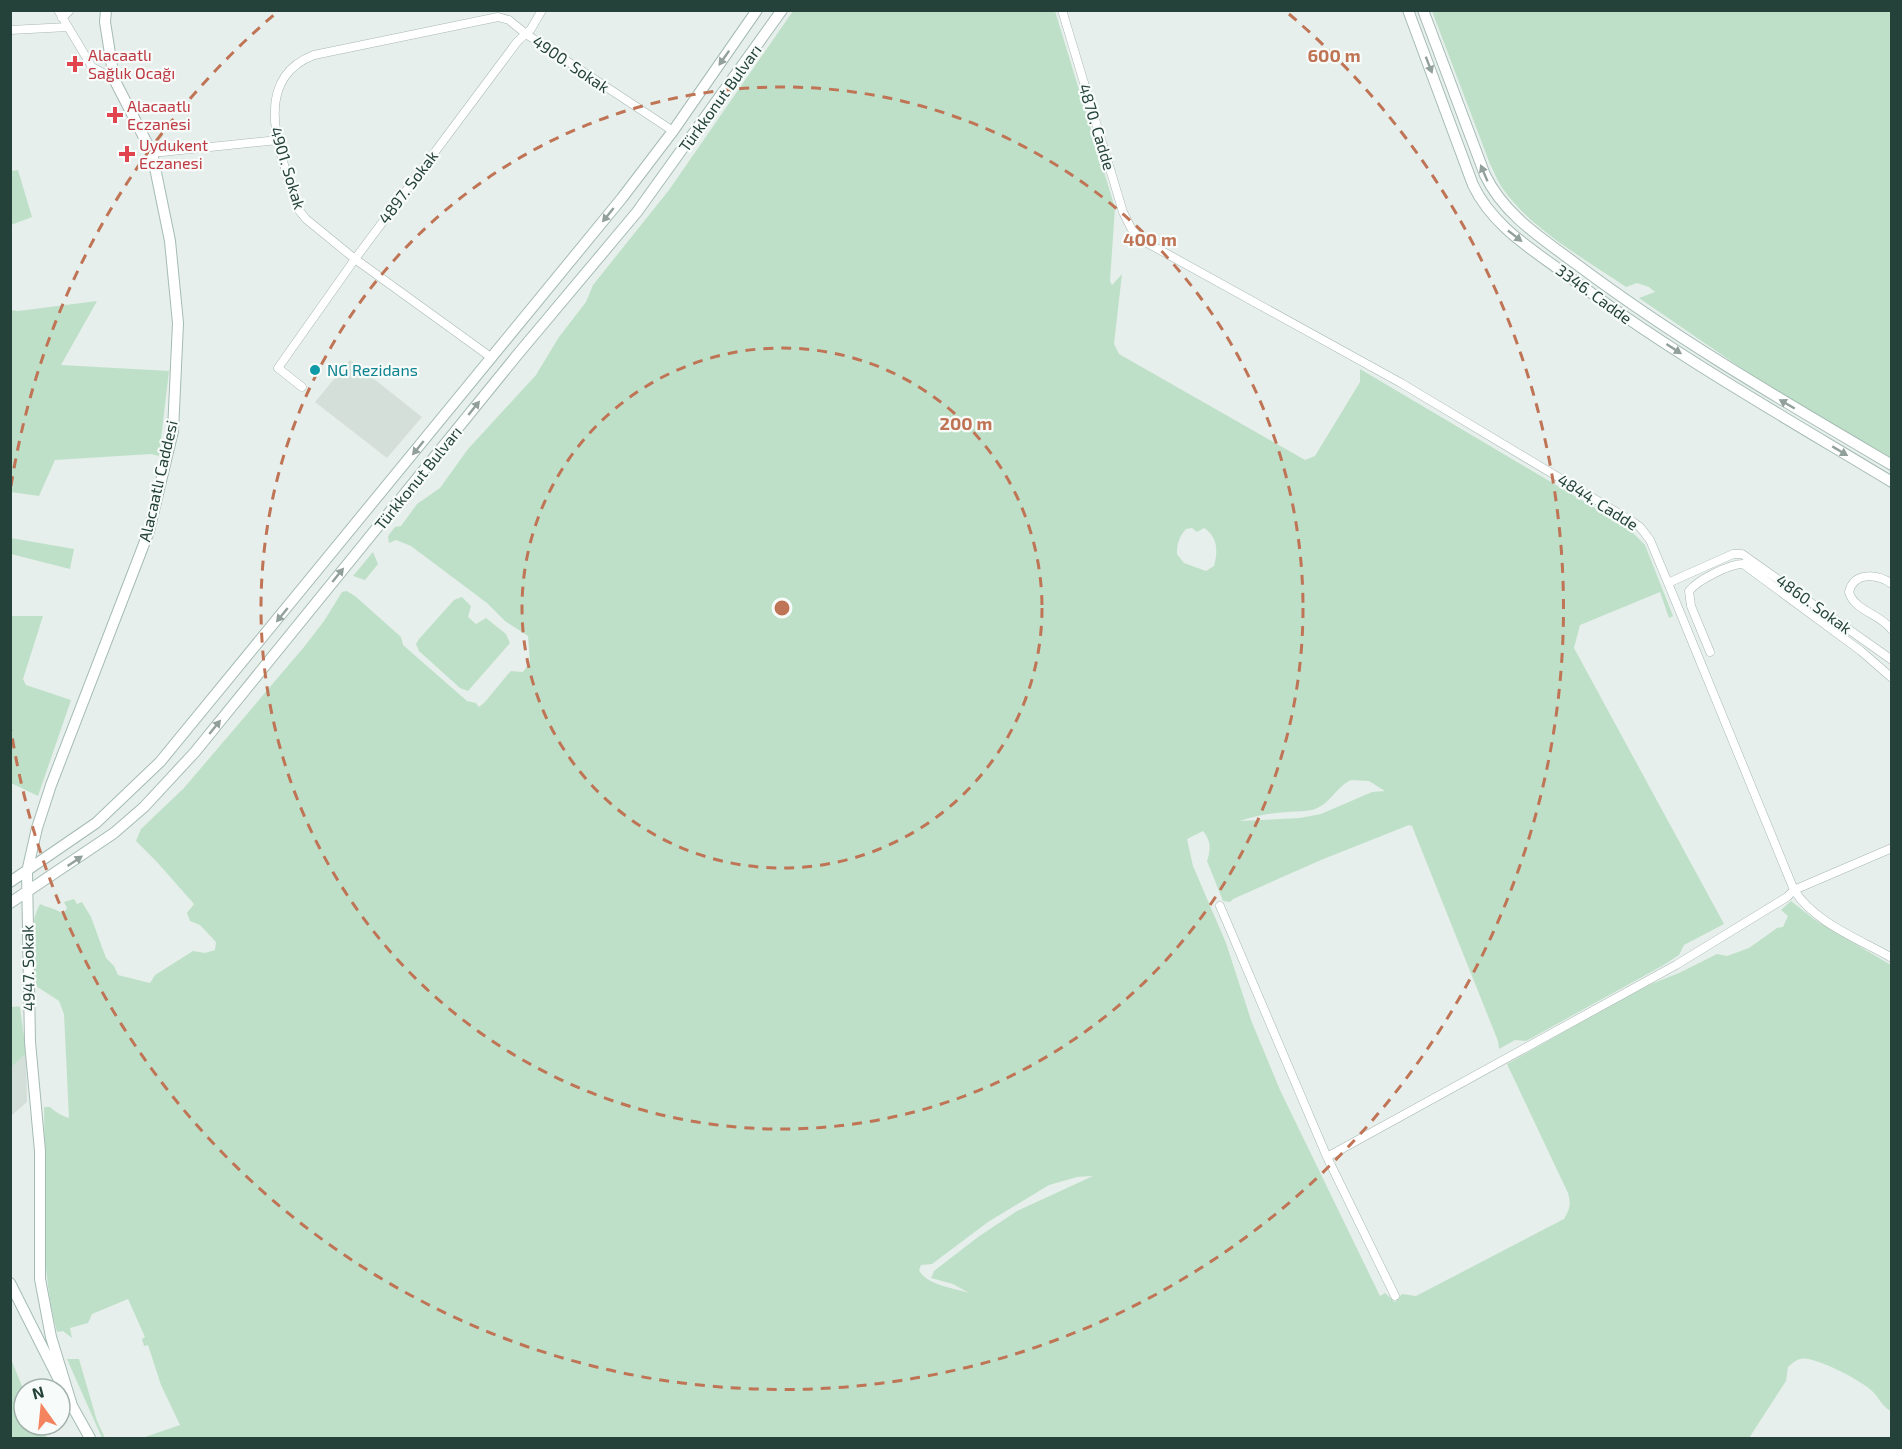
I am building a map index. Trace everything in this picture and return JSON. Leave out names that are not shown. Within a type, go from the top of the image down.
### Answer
[{"type":"street","points":[[70,10],[60,14],[92,67],[114,79]]},
{"type":"street","name":"Alacaatlı Caddesi","points":[[26,893],[27,872],[47,796],[149,531],[172,431],[178,323],[170,241],[152,153],[114,79],[105,22],[106,10]]},
{"type":"street","name":"4897. Sokak","points":[[302,387],[278,368],[355,259],[542,10]]},
{"type":"street","name":"Türkkonut Bulvarı","points":[[10,882],[96,823],[160,762],[628,191],[673,131],[757,10]]},
{"type":"street","name":"Türkkonut Bulvarı","points":[[10,903],[97,846],[121,827],[144,807],[195,752],[518,354],[637,212],[782,10]]},
{"type":"street","name":"4870. Cadde","points":[[1062,10],[1123,212],[1140,239]]},
{"type":"street","name":"3346. Cadde","points":[[1408,10],[1473,185],[1484,205],[1505,228],[1609,307],[1752,399],[1892,482]]},
{"type":"street","name":"3346. Cadde","points":[[1423,10],[1485,175],[1494,194],[1511,214],[1622,298],[1748,381],[1892,465]]},
{"type":"street","name":"4900. Sokak","points":[[393,38],[498,16],[509,20],[526,34],[673,131]]},
{"type":"street","points":[[10,30],[68,27]]},
{"type":"street","name":"4901. Sokak","points":[[393,38],[314,55],[291,68],[285,77],[273,104],[273,124],[298,209],[306,219],[355,259],[492,358]]},
{"type":"street","points":[[152,153],[278,140]]},
{"type":"street","name":"4844. Cadde","points":[[1140,239],[1401,383],[1640,527],[1650,540],[1794,890],[1801,900],[1823,919],[1892,958]]},
{"type":"street","name":"4860. Sokak","points":[[1668,583],[1733,554],[1742,554],[1889,658]]},
{"type":"street","points":[[1710,652],[1691,606],[1689,591],[1694,585],[1735,564],[1743,564],[1861,651],[1892,678]]},
{"type":"street","points":[[1892,584],[1884,578],[1870,575],[1854,582],[1849,592],[1850,597],[1857,604],[1886,623],[1892,630]]},
{"type":"street","points":[[1889,658],[1892,648]]},
{"type":"street","points":[[1327,1156],[1676,965],[1787,897],[1794,890],[1892,848]]},
{"type":"street","name":"4947. Sokak","points":[[26,893],[30,1042],[40,1151],[40,1279],[51,1337],[73,1408]]},
{"type":"street","points":[[1221,906],[1327,1156],[1395,1296]]},
{"type":"street","points":[[10,1283],[90,1438]]},
{"type":"shaded area","points":[[350,360],[422,417],[387,458],[315,402]]},
{"type":"shaded area","points":[[19,1006],[26,1053],[27,1102],[11,1116],[11,1007]]},
{"type":"green space","points":[[793,11],[1055,11],[1115,208],[1110,281],[1112,285],[1122,274],[1114,344],[1119,354],[1305,460],[1315,456],[1360,382],[1360,369],[1627,527],[1645,545],[1673,616],[1669,618],[1660,592],[1580,625],[1574,648],[1724,924],[1684,945],[1679,955],[1662,966],[1526,1041],[1515,1040],[1499,1049],[1498,1041],[1412,826],[1409,825],[1321,860],[1230,902],[1223,901],[1207,861],[1210,845],[1203,831],[1187,839],[1193,866],[1226,943],[1251,1020],[1280,1090],[1380,1296],[1385,1293],[1395,1302],[1402,1294],[1416,1296],[1564,1219],[1568,1212],[1570,1203],[1568,1193],[1507,1064],[1641,988],[1679,973],[1717,954],[1727,956],[1749,948],[1777,928],[1783,927],[1788,916],[1781,910],[1791,901],[1815,920],[1891,965],[1891,1411],[1872,1391],[1858,1381],[1826,1365],[1806,1359],[1798,1360],[1788,1367],[1786,1381],[1749,1438],[142,1438],[180,1425],[161,1385],[148,1345],[144,1346],[142,1339],[145,1337],[128,1299],[92,1314],[88,1323],[70,1328],[72,1338],[63,1331],[57,1332],[51,1304],[44,1220],[44,1107],[50,1107],[69,1118],[64,1014],[59,1001],[36,986],[32,933],[36,913],[40,904],[63,914],[67,908],[64,902],[74,899],[77,904],[82,902],[91,917],[106,958],[114,966],[118,975],[150,983],[155,975],[193,951],[205,953],[215,950],[216,942],[200,925],[190,921],[187,913],[194,904],[136,841],[141,829],[184,788],[304,647],[342,592],[347,591],[355,596],[401,637],[403,645],[467,701],[476,703],[479,707],[511,671],[523,672],[530,662],[528,636],[505,621],[487,603],[411,546],[396,540],[389,543],[388,536],[395,527],[401,526],[417,504],[440,488],[468,449],[536,375],[559,337],[586,302],[593,285],[669,190]],"holes":[[[1192,528],[1197,532],[1204,528],[1214,540],[1216,550],[1214,566],[1206,571],[1184,563],[1177,554],[1178,543],[1182,535],[1186,529]],[[1351,780],[1369,781],[1385,791],[1372,792],[1321,814],[1300,818],[1240,821],[1269,814],[1315,809],[1325,803]],[[1093,1176],[1017,1211],[934,1271],[931,1278],[953,1284],[969,1293],[934,1283],[919,1270],[921,1265],[932,1264],[988,1222],[1049,1185],[1077,1177]]]},
{"type":"green space","points":[[1432,11],[1891,11],[1891,465],[1760,381],[1639,298],[1655,292],[1649,287],[1637,283],[1626,287],[1560,243],[1529,218],[1503,189],[1490,164]]},
{"type":"green space","points":[[18,170],[32,217],[11,225],[11,171]]},
{"type":"green space","points":[[97,301],[61,365],[169,371],[159,456],[151,454],[55,460],[39,496],[11,492],[11,310]]},
{"type":"green space","points":[[11,538],[74,549],[70,569],[11,554]]},
{"type":"green space","points":[[373,552],[378,564],[365,580],[353,576]]},
{"type":"green space","points":[[462,597],[471,606],[468,617],[476,624],[486,618],[506,634],[510,643],[468,691],[460,688],[419,651],[416,644],[454,600]]},
{"type":"green space","points":[[10,616],[43,616],[23,679],[26,685],[71,700],[38,796],[11,783]]},
{"type":"green space","points":[[11,1007],[20,1007],[26,1053],[11,1067]]},
{"type":"green space","points":[[11,1359],[18,1377],[12,1377],[12,1437],[47,1438],[11,1438]]},
{"type":"green space","points":[[67,1359],[79,1359],[97,1421],[105,1438],[102,1438]]},
{"type":"place","name":"Alacaatlı Sağlık Ocağı","points":[[75,64]]},
{"type":"place","name":"Alacaatlı Eczanesi","points":[[115,115]]},
{"type":"place","name":"Uydukent Eczanesi","points":[[127,154]]},
{"type":"place","name":"NG Rezidans","points":[[315,370]]}]
